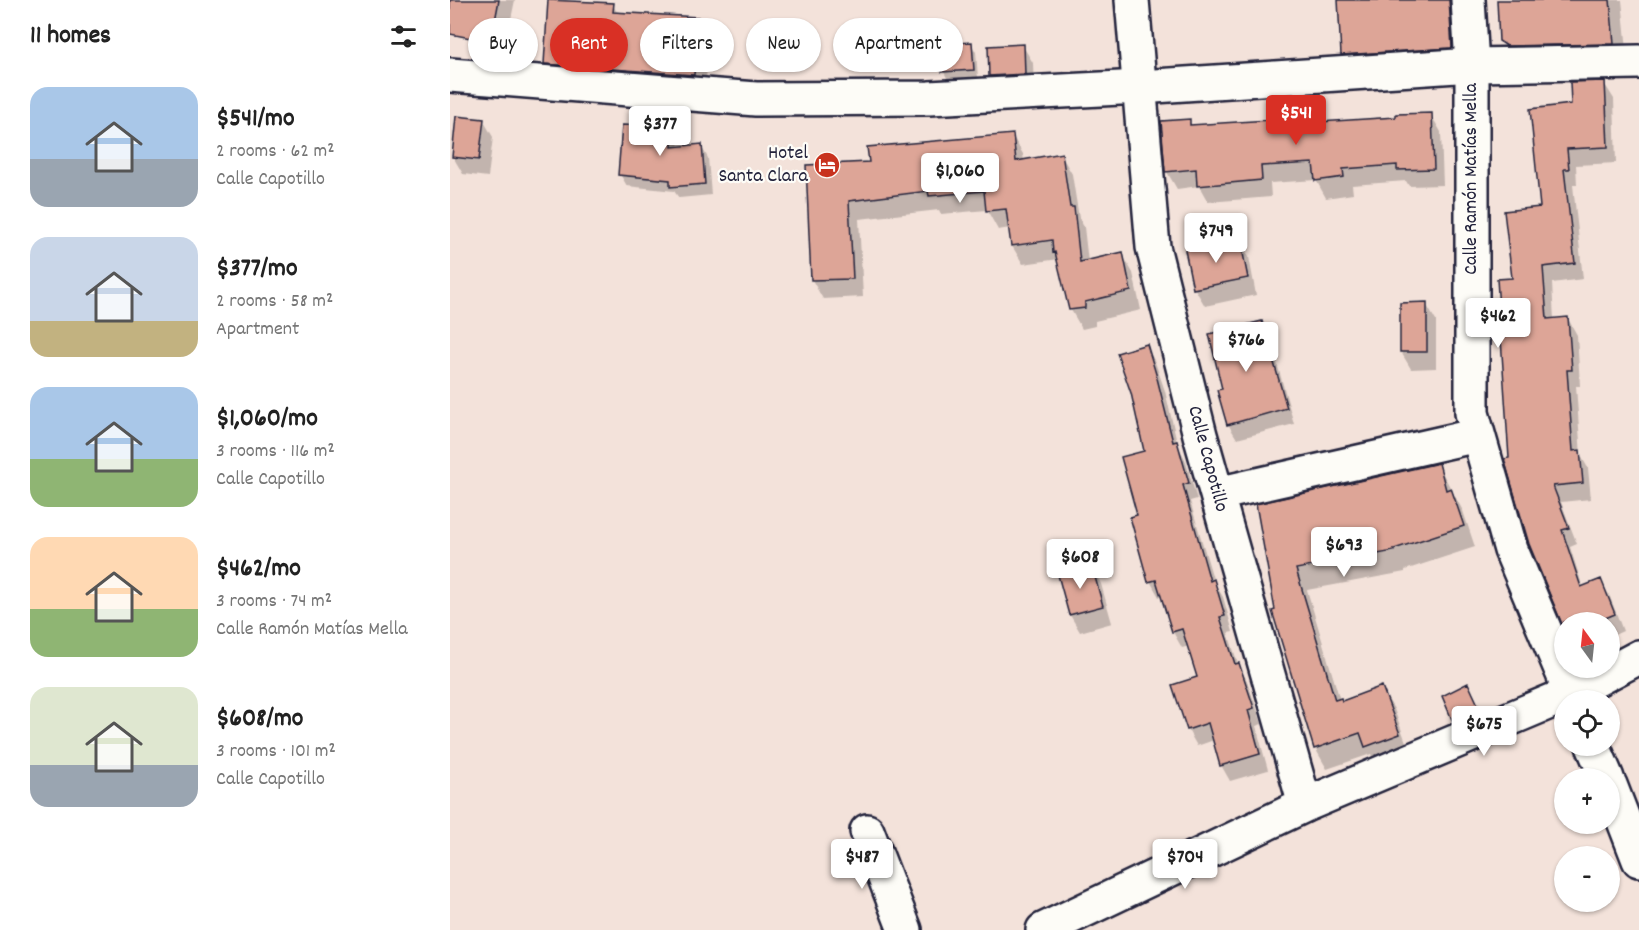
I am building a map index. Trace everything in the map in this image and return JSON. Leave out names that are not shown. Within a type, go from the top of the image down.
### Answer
[{"type":"street","name":"Calle Capotillo","points":[[1132,0],[1153,247],[1216,494],[1305,804]]},
{"type":"street","name":"Calle Ramón Matías Mella","points":[[1468,0],[1472,65],[1472,413],[1511,550],[1569,690]]},
{"type":"street","points":[[450,75],[756,99],[929,98],[1140,87],[1472,65],[1639,62]]},
{"type":"street","points":[[1216,494],[1478,435]]},
{"type":"street","points":[[1584,690],[1639,657]]},
{"type":"street","points":[[1043,930],[1305,804],[1554,704]]},
{"type":"street","points":[[1620,811],[1639,860]]},
{"type":"street","points":[[867,831],[904,930]]},
{"type":"building","points":[[450,0],[499,0],[496,18],[468,18],[468,38],[450,34]]},
{"type":"building","points":[[548,0],[614,3],[613,12],[698,17],[640,18],[640,71],[628,70],[628,18],[550,18],[550,64],[544,64]]},
{"type":"building","points":[[1338,0],[1449,0],[1452,48],[1341,55]]},
{"type":"building","points":[[1497,0],[1610,0],[1614,44],[1507,46],[1499,41]]},
{"type":"building","points":[[972,42],[974,70],[963,71],[963,43]]},
{"type":"building","points":[[1024,44],[1025,74],[989,76],[988,46]]},
{"type":"building","points":[[653,72],[694,72],[694,75]]},
{"type":"building","points":[[1605,81],[1608,147],[1567,149],[1569,169],[1564,169],[1575,263],[1543,267],[1547,319],[1568,317],[1572,370],[1567,370],[1573,451],[1580,450],[1583,483],[1553,486],[1569,528],[1562,530],[1581,587],[1601,579],[1614,612],[1557,612],[1529,544],[1504,459],[1509,458],[1497,279],[1512,278],[1504,211],[1540,207],[1530,109],[1571,104],[1570,82]]},
{"type":"building","points":[[1303,106],[1304,123],[1396,117],[1396,114],[1432,113],[1434,169],[1397,170],[1397,165],[1343,169],[1344,177],[1315,181],[1313,163],[1261,166],[1262,180],[1197,186],[1196,169],[1165,172],[1161,121],[1190,119],[1190,125],[1269,120],[1269,108]]},
{"type":"building","points":[[456,116],[484,119],[479,160],[452,157]]},
{"type":"building","points":[[622,125],[673,127],[672,147],[702,144],[705,184],[670,187],[670,180],[618,175]]},
{"type":"building","points":[[1013,134],[1016,161],[1062,153],[1070,207],[1074,207],[1080,262],[1123,252],[1131,291],[1085,302],[1085,308],[1069,310],[1055,252],[1053,253],[1052,240],[1011,246],[1006,209],[986,211],[984,191],[929,196],[928,191],[849,201],[853,279],[811,280],[806,165],[869,162],[867,147]]},
{"type":"building","points":[[1240,239],[1248,278],[1193,289],[1185,250]]},
{"type":"building","points":[[1427,302],[1427,352],[1400,352],[1400,303]]},
{"type":"building","points":[[1262,321],[1287,408],[1227,425],[1217,390],[1222,389],[1209,334]]},
{"type":"building","points":[[1147,344],[1173,442],[1177,441],[1189,483],[1183,485],[1210,581],[1214,579],[1225,616],[1220,617],[1235,664],[1239,663],[1254,708],[1248,710],[1260,754],[1220,766],[1208,723],[1187,730],[1172,685],[1197,677],[1182,629],[1172,632],[1156,580],[1148,582],[1130,517],[1137,515],[1121,457],[1144,451],[1131,393],[1117,353]]},
{"type":"building","points":[[1439,463],[1446,490],[1451,488],[1464,526],[1394,549],[1394,551],[1296,569],[1335,700],[1341,698],[1342,701],[1382,686],[1400,734],[1365,747],[1360,733],[1314,749],[1272,611],[1275,610],[1256,504]]},
{"type":"building","points":[[1092,566],[1103,606],[1069,615],[1058,575]]},
{"type":"building","points":[[1468,683],[1480,709],[1453,722],[1442,696]]},
{"type":"place","name":"Hotel Santa Clara","points":[[827,165]]}]
